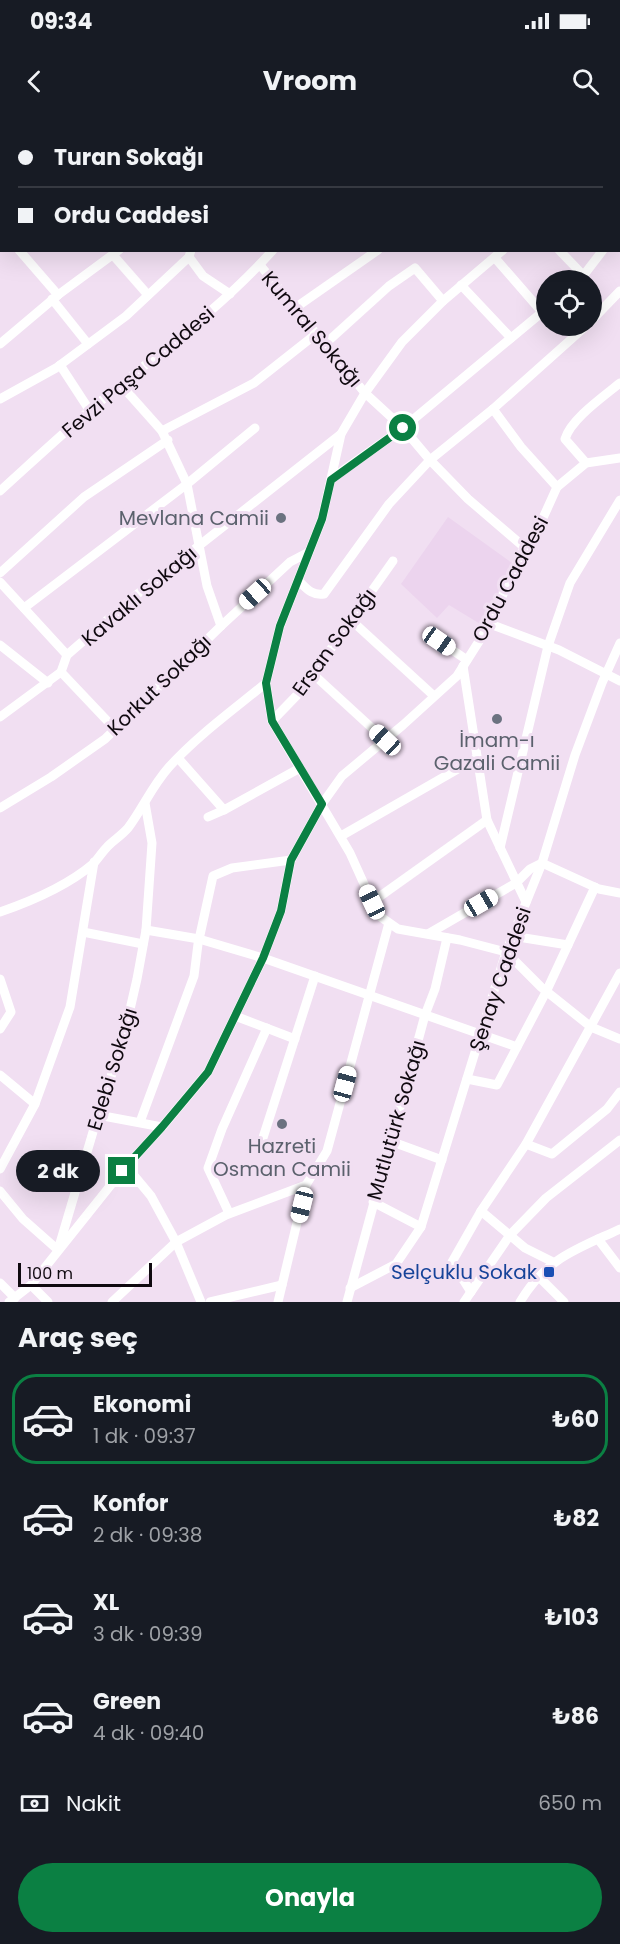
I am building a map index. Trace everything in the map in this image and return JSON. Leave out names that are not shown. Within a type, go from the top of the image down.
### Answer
[{"type":"street","points":[[21,252],[88,344]]},
{"type":"street","name":"Fevzi Paşa Caddesi","points":[[0,491],[90,411],[161,355],[230,294],[271,252]]},
{"type":"street","points":[[294,308],[375,252]]},
{"type":"street","points":[[501,252],[443,301],[402,342],[365,393],[341,434],[322,519],[280,626],[266,683],[272,721],[340,836],[378,915],[398,929],[506,952],[546,992],[591,1027],[620,1040]]},
{"type":"street","points":[[561,252],[575,270]]},
{"type":"street","points":[[588,270],[602,252]]},
{"type":"street","points":[[0,344],[55,297],[116,253],[148,295]]},
{"type":"street","points":[[0,399],[60,365],[126,316],[190,254],[202,276],[230,294]]},
{"type":"street","points":[[495,258],[536,302]]},
{"type":"street","name":"Kumral Sokağı","points":[[260,266],[365,393],[403,428],[430,460],[468,498],[524,547]]},
{"type":"street","points":[[325,344],[389,286],[415,268],[443,301]]},
{"type":"street","points":[[461,285],[511,338]]},
{"type":"street","points":[[602,310],[620,291]]},
{"type":"street","points":[[331,480],[403,428],[536,318]]},
{"type":"street","points":[[162,431],[254,382],[316,334]]},
{"type":"street","points":[[298,580],[310,592],[317,595],[324,594],[389,504],[430,460],[575,336]]},
{"type":"street","points":[[60,365],[90,411]]},
{"type":"street","points":[[620,383],[567,431],[565,439],[585,464],[620,458]]},
{"type":"street","points":[[121,386],[162,431],[187,484],[198,547],[220,626]]},
{"type":"street","points":[[492,409],[520,447],[558,488]]},
{"type":"street","points":[[24,608],[187,484],[255,428]]},
{"type":"street","name":"Kavaklı Sokağı","points":[[61,672],[67,655],[135,596],[341,434]]},
{"type":"street","points":[[0,573],[84,497],[168,440]]},
{"type":"street","name":"Ordu Caddesi","points":[[12,1300],[30,1285],[126,1166],[208,1072],[263,958],[281,911],[291,860],[322,804],[342,776],[457,676],[490,624],[524,547],[543,518],[558,488],[585,464]]},
{"type":"street","points":[[500,848],[548,646],[570,584],[620,500]]},
{"type":"street","name":"Korkut Sokağı","points":[[0,808],[51,777],[115,729],[220,626],[290,562],[309,552]]},
{"type":"street","name":"Ersan Sokağı","points":[[272,721],[301,691],[393,561]]},
{"type":"street","points":[[0,582],[67,655]]},
{"type":"street","points":[[351,620],[434,696]]},
{"type":"street","points":[[490,624],[548,646],[620,681]]},
{"type":"street","points":[[439,641],[465,663],[487,820],[526,902]]},
{"type":"street","name":"Şenay Caddesi","points":[[350,1288],[396,1264],[421,1227],[506,952],[542,863],[575,755],[620,643]]},
{"type":"street","points":[[0,645],[48,683]]},
{"type":"street","points":[[0,717],[61,672],[115,729]]},
{"type":"street","points":[[313,674],[385,740]]},
{"type":"street","points":[[0,912],[30,902],[82,872],[94,862],[127,830],[153,786],[178,758],[266,683]]},
{"type":"street","points":[[178,758],[224,810]]},
{"type":"street","points":[[340,836],[477,758]]},
{"type":"street","points":[[208,817],[300,768]]},
{"type":"street","name":"Edebi Sokağı","points":[[58,1250],[98,1115],[122,1044],[146,930],[152,843],[144,803]]},
{"type":"street","points":[[372,902],[487,820]]},
{"type":"street","points":[[140,1122],[194,976],[199,939],[213,876],[232,868],[291,860]]},
{"type":"street","points":[[0,1169],[34,1104],[70,1007],[94,862]]},
{"type":"street","points":[[428,934],[516,883],[530,869],[542,863],[595,887],[620,893]]},
{"type":"street","points":[[467,1079],[497,1085],[546,992],[595,887]]},
{"type":"street","points":[[278,1302],[306,1185],[327,1150],[389,923]]},
{"type":"street","points":[[146,930],[199,939],[263,958],[517,1047]]},
{"type":"street","points":[[83,932],[143,944]]},
{"type":"street","points":[[512,936],[568,945]]},
{"type":"street","name":"Mutlutürk Sokağı","points":[[347,1302],[390,1141],[435,989],[447,938]]},
{"type":"street","points":[[471,1292],[452,1262],[481,1211],[526,1144],[620,974]]},
{"type":"street","points":[[260,1147],[315,976]]},
{"type":"street","points":[[0,981],[11,1012],[0,1029]]},
{"type":"street","points":[[235,1016],[295,1039]]},
{"type":"street","points":[[229,1213],[208,1168],[222,1129],[267,1028]]},
{"type":"street","points":[[0,1075],[34,1104]]},
{"type":"street","points":[[526,1144],[552,1154],[607,1108],[620,1092]]},
{"type":"street","points":[[98,1115],[162,1127]]},
{"type":"street","points":[[464,1302],[510,1235],[546,1198],[620,1140]]},
{"type":"street","points":[[390,1141],[442,1160]]},
{"type":"street","points":[[126,1166],[151,1196],[176,1242],[198,1301]]},
{"type":"street","points":[[113,1302],[176,1242],[229,1213],[306,1185]]},
{"type":"street","points":[[0,1191],[23,1219],[58,1250]]},
{"type":"street","points":[[373,1202],[421,1227]]},
{"type":"street","points":[[481,1211],[525,1248],[554,1262]]},
{"type":"street","points":[[520,1302],[527,1290],[554,1262],[579,1246],[620,1229]]},
{"type":"street","points":[[598,1239],[620,1268]]},
{"type":"street","points":[[539,1277],[564,1302]]},
{"type":"street","points":[[0,1282],[12,1300]]},
{"type":"street","points":[[210,1302],[282,1284]]},
{"type":"street","points":[[30,1285],[48,1302]]},
{"type":"shaded area","points":[[448,517],[512,563],[482,625],[449,605],[437,618],[401,584]]},
{"type":"place","name":"Mevlana Camii","points":[[281,518]]},
{"type":"place","name":"İmam-ı Gazali Camii","points":[[497,719]]},
{"type":"place","name":"Hazreti Osman Camii","points":[[282,1124]]},
{"type":"place","name":"Selçuklu Sokak","points":[[549,1272]]},
{"type":"route","points":[[122,1171],[208,1072],[263,958],[281,911],[291,860],[322,804],[272,721],[266,683],[280,626],[322,519],[331,480],[403,428]]}]
